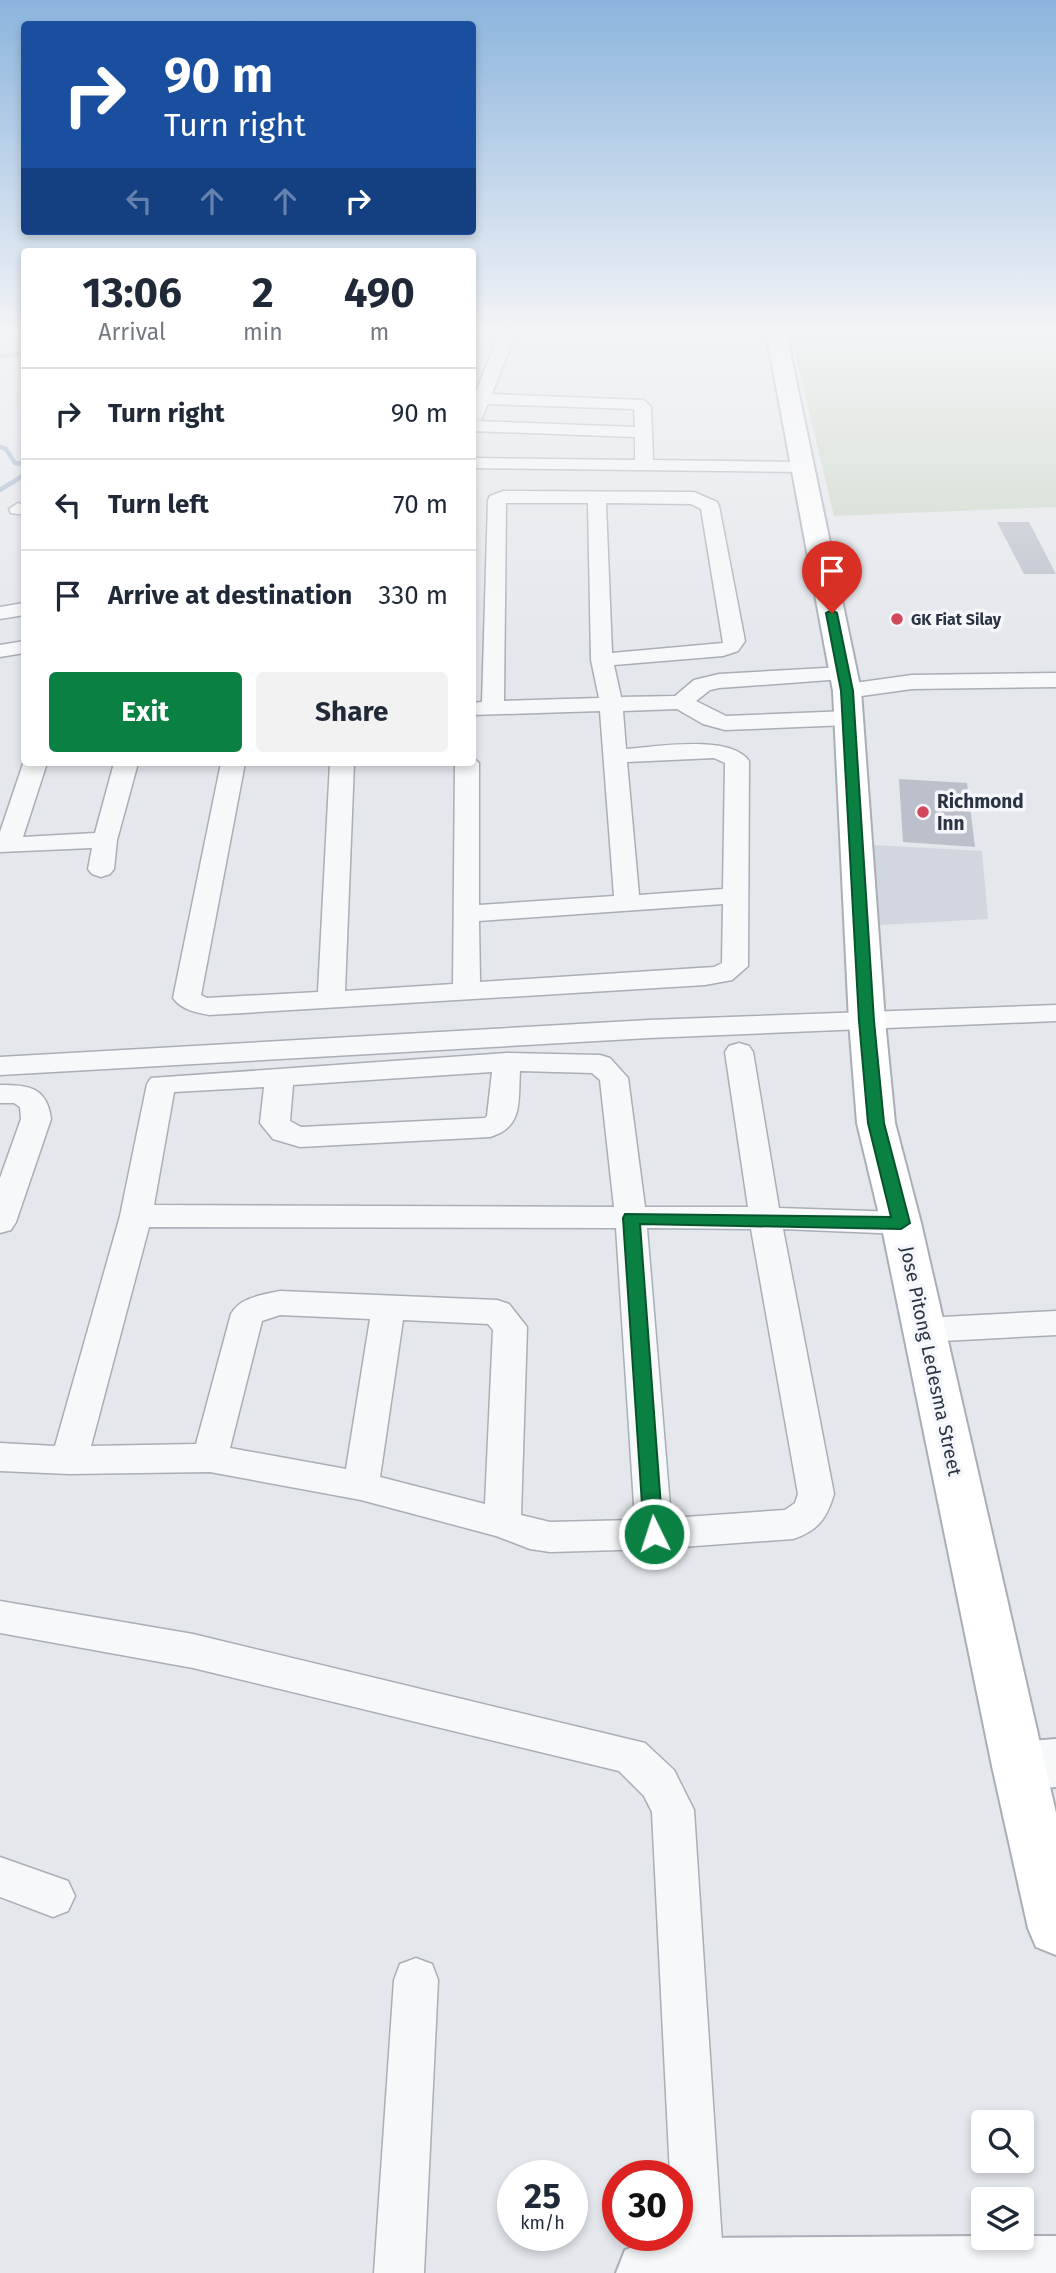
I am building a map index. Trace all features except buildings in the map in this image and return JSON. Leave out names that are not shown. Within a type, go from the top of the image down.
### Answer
[{"type":"main road","name":"Jose Pitong Ledesma Street","points":[[797,438],[846,694],[876,1123],[924,1330],[1037,1765],[1056,1928]]},
{"type":"street","points":[[643,438],[644,464]]},
{"type":"street","points":[[477,465],[803,467]]},
{"type":"street","points":[[602,660],[723,650],[731,647],[734,641],[710,506],[694,498],[511,495],[497,500],[483,709],[681,702],[711,719],[725,723],[846,694],[912,682],[1056,680]]},
{"type":"street","points":[[597,498],[602,660],[611,704],[627,904]]},
{"type":"street","points":[[476,524],[495,516]]},
{"type":"street","points":[[476,585],[493,579]]},
{"type":"street","points":[[0,613],[21,610]]},
{"type":"street","points":[[0,651],[21,648]]},
{"type":"street","points":[[681,702],[702,685],[719,681],[846,694]]},
{"type":"street","points":[[232,766],[187,998],[197,1004],[209,1007],[722,974],[735,966],[737,761],[729,755],[714,751],[615,756]]},
{"type":"street","points":[[34,766],[4,845],[105,840]]},
{"type":"street","points":[[101,869],[105,840],[125,766]]},
{"type":"street","points":[[331,1000],[342,766]]},
{"type":"street","points":[[466,992],[467,766]]},
{"type":"street","points":[[0,795],[25,794]]},
{"type":"street","points":[[466,914],[734,896]]},
{"type":"street","points":[[163,1071],[649,1029],[1056,1013]]},
{"type":"street","points":[[0,1457],[69,1460],[210,1458],[361,1486],[502,1523],[530,1534],[550,1537],[654,1534],[793,1524],[811,1511],[816,1494],[765,1218],[739,1052]]},
{"type":"street","points":[[0,1066],[279,1077],[507,1062],[600,1064],[614,1078],[631,1218],[654,1534]]},
{"type":"street","points":[[279,1077],[275,1123],[283,1132],[300,1137],[490,1127],[498,1124],[502,1116],[507,1062]]},
{"type":"street","points":[[69,1460],[136,1216],[163,1071]]},
{"type":"street","points":[[0,1094],[19,1094],[34,1102],[36,1119],[0,1222]]},
{"type":"street","points":[[136,1216],[765,1218],[901,1223]]},
{"type":"street","points":[[210,1458],[247,1314],[260,1307],[280,1303],[497,1312],[510,1327],[502,1523]]},
{"type":"street","points":[[361,1486],[388,1308]]},
{"type":"street","points":[[924,1330],[1056,1323]]},
{"type":"street","points":[[0,1617],[193,1651],[631,1756],[659,1783],[673,1810],[674,2272],[1056,2269]]},
{"type":"street","points":[[0,1877],[53,1896]]},
{"type":"street","points":[[399,2273],[416,1980]]},
{"type":"shaded area","points":[[873,845],[982,851],[988,919],[879,925]]},
{"type":"green space","points":[[815,438],[1056,438],[1056,507],[834,516]]},
{"type":"waterway","points":[[0,447],[6,449],[15,463],[21,464]]},
{"type":"waterway","points":[[0,490],[21,477]]},
{"type":"place","name":"GK Fiat Silay","points":[[897,619]]},
{"type":"place","name":"Richmond Inn","points":[[923,812]]},
{"type":"route","points":[[654,1534],[631,1218],[765,1218],[901,1223],[876,1123],[867,1021],[847,691],[832,613]]}]
